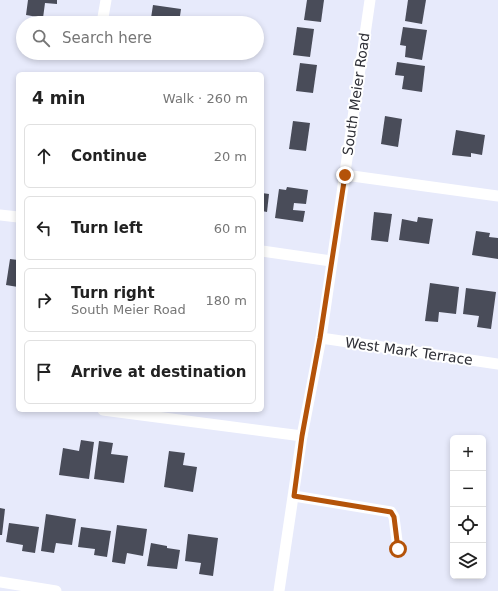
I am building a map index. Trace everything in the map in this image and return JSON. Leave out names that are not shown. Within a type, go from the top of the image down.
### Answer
[{"type":"street","points":[[103,16],[106,0]]},
{"type":"street","name":"South Meier Road","points":[[279,591],[302,436],[320,338],[370,0]]},
{"type":"street","points":[[345,175],[498,196]]},
{"type":"street","points":[[0,215],[16,217]]},
{"type":"street","points":[[264,251],[331,261]]},
{"type":"street","name":"West Mark Terrace","points":[[320,338],[498,364]]},
{"type":"street","points":[[118,412],[302,436]]},
{"type":"street","points":[[294,496],[391,512],[394,517],[398,549]]},
{"type":"street","points":[[0,582],[56,591]]},
{"type":"building","points":[[28,0],[57,0],[57,4],[45,3],[43,16],[26,15]]},
{"type":"building","points":[[307,0],[324,0],[321,22],[304,20]]},
{"type":"building","points":[[408,0],[426,0],[422,24],[405,21]]},
{"type":"building","points":[[153,5],[181,9],[180,16],[151,16]]},
{"type":"building","points":[[297,27],[314,29],[310,57],[293,55]]},
{"type":"building","points":[[403,27],[427,30],[422,60],[405,57],[406,46],[400,45]]},
{"type":"building","points":[[397,62],[425,66],[422,92],[402,89],[404,76],[395,75]]},
{"type":"building","points":[[300,63],[317,65],[313,93],[296,91]]},
{"type":"building","points":[[385,116],[402,119],[398,147],[381,144]]},
{"type":"building","points":[[293,121],[310,123],[306,151],[289,149]]},
{"type":"building","points":[[456,130],[485,135],[482,155],[471,153],[471,157],[452,155]]},
{"type":"building","points":[[287,187],[308,190],[306,204],[294,203],[293,210],[305,211],[303,222],[275,218],[279,189],[286,190]]},
{"type":"building","points":[[264,193],[269,194],[267,212],[264,211]]},
{"type":"building","points":[[374,212],[392,214],[388,242],[371,240]]},
{"type":"building","points":[[418,217],[433,219],[429,244],[399,240],[402,219],[417,222]]},
{"type":"building","points":[[476,231],[490,233],[489,237],[498,238],[498,259],[472,255]]},
{"type":"building","points":[[10,259],[16,260],[16,287],[6,285]]},
{"type":"building","points":[[430,283],[459,287],[456,314],[439,312],[438,322],[425,321]]},
{"type":"building","points":[[466,288],[496,292],[491,329],[477,327],[479,316],[463,314]]},
{"type":"building","points":[[81,440],[94,442],[89,479],[59,475],[63,448],[79,451]]},
{"type":"building","points":[[99,441],[113,443],[111,454],[128,456],[124,483],[94,479]]},
{"type":"building","points":[[169,451],[185,453],[183,465],[197,467],[193,492],[164,487]]},
{"type":"building","points":[[0,508],[5,509],[2,535],[0,535]]},
{"type":"building","points":[[46,514],[76,519],[72,545],[56,543],[54,553],[41,551]]},
{"type":"building","points":[[9,523],[39,527],[35,553],[22,551],[23,545],[6,542]]},
{"type":"building","points":[[117,525],[147,529],[143,556],[127,553],[125,564],[112,562]]},
{"type":"building","points":[[81,527],[111,531],[107,557],[94,555],[95,549],[78,547]]},
{"type":"building","points":[[188,534],[218,538],[213,576],[199,574],[201,563],[185,561]]},
{"type":"building","points":[[151,543],[180,550],[177,569],[147,566]]},
{"type":"route","points":[[345,175],[320,338],[302,436],[294,496],[387,510],[391,512],[394,517],[398,549]]}]
